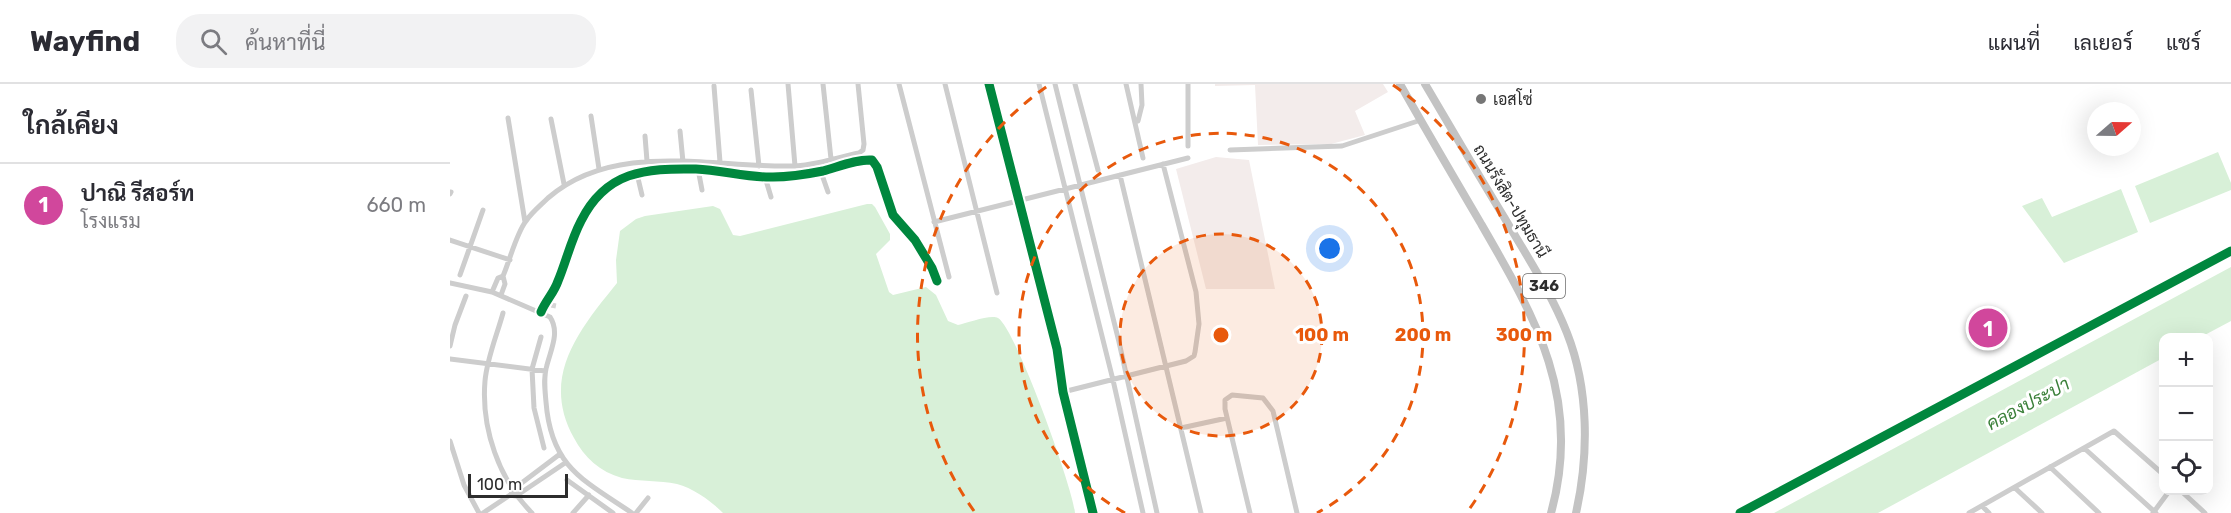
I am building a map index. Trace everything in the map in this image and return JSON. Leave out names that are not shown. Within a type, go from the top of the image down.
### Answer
[{"type":"main road","name":"346","points":[[1400,84],[1513,279],[1548,355],[1559,405],[1561,448],[1560,472],[1551,513]]},
{"type":"main road","name":"ถนนรังสิต-ปทุมธานี","points":[[1425,84],[1531,263],[1567,334],[1579,378],[1584,421],[1584,471],[1576,513]]},
{"type":"street","points":[[788,84],[795,166]]},
{"type":"street","points":[[823,84],[831,159]]},
{"type":"street","points":[[501,295],[505,284],[503,276],[525,222],[564,184],[599,169],[647,161],[795,166],[859,153],[863,150],[858,84]]},
{"type":"street","points":[[899,84],[949,278]]},
{"type":"street","points":[[945,84],[997,293]]},
{"type":"street","points":[[989,84],[1057,349],[1063,392],[1094,513]]},
{"type":"street","points":[[1039,84],[1113,380],[1143,513]]},
{"type":"street","points":[[1055,84],[1127,377],[1157,513]]},
{"type":"street","points":[[1075,84],[1098,170]]},
{"type":"street","points":[[1126,84],[1143,158]]},
{"type":"street","points":[[1137,124],[1142,105],[1141,84]]},
{"type":"street","points":[[1188,84],[1188,146]]},
{"type":"street","points":[[714,86],[720,162]]},
{"type":"street","points":[[751,90],[759,166]]},
{"type":"street","points":[[591,116],[599,169]]},
{"type":"street","points":[[507,118],[525,222]]},
{"type":"street","points":[[551,119],[564,184]]},
{"type":"street","points":[[1230,150],[1342,146],[1421,120]]},
{"type":"street","points":[[1049,126],[1064,122]]},
{"type":"street","points":[[680,131],[683,162]]},
{"type":"street","points":[[645,136],[647,161]]},
{"type":"street","points":[[934,222],[1188,158]]},
{"type":"street","points":[[550,316],[553,294],[580,222],[598,195],[607,186],[636,174],[657,170],[698,169],[765,177],[821,172],[866,159],[874,162],[893,215],[915,240],[937,281]]},
{"type":"street","points":[[1063,392],[1166,367],[1194,356],[1199,324],[1196,292],[1163,164]]},
{"type":"street","points":[[698,169],[702,190]]},
{"type":"street","points":[[821,172],[828,192]]},
{"type":"street","points":[[636,174],[642,195]]},
{"type":"street","points":[[1120,175],[1201,513]]},
{"type":"street","points":[[765,177],[771,197]]},
{"type":"street","points":[[460,275],[483,210]]},
{"type":"street","points":[[450,240],[510,260]]},
{"type":"street","points":[[1082,254],[1096,251]]},
{"type":"street","points":[[1740,513],[2231,251]]},
{"type":"street","points":[[492,292],[498,278],[503,276]]},
{"type":"street","points":[[450,283],[492,292],[550,316],[555,323],[555,332],[545,371],[547,418],[560,454],[576,475],[634,513],[648,498]]},
{"type":"street","points":[[541,312],[545,302],[553,294]]},
{"type":"street","points":[[450,346],[452,323],[466,296]]},
{"type":"street","points":[[502,313],[485,381],[489,435],[513,493],[532,513]]},
{"type":"street","points":[[541,337],[532,369],[534,408],[544,448]]},
{"type":"street","points":[[450,359],[545,371]]},
{"type":"street","points":[[1250,513],[1227,418],[1225,400],[1232,395],[1255,396],[1268,402],[1276,422],[1297,513]]},
{"type":"street","points":[[1180,428],[1227,418]]},
{"type":"street","points":[[1969,513],[2114,430],[2159,471]]},
{"type":"street","points":[[450,441],[464,485],[481,513],[513,493],[544,478],[565,463]]},
{"type":"street","points":[[2084,448],[2154,512],[2166,495]]},
{"type":"street","points":[[513,493],[560,454]]},
{"type":"street","points":[[2050,467],[2099,513]]},
{"type":"street","points":[[538,470],[544,478]]},
{"type":"street","points":[[567,480],[613,513]]},
{"type":"street","points":[[2015,488],[2042,513]]},
{"type":"street","points":[[573,513],[589,495]]},
{"type":"street","points":[[2185,495],[2205,513]]},
{"type":"street","points":[[1982,506],[1989,513]]},
{"type":"shaded area","points":[[1215,84],[1383,84],[1388,92],[1355,111],[1365,135],[1331,144],[1258,145],[1255,85],[1215,86]]},
{"type":"shaded area","points":[[1216,157],[1249,160],[1275,289],[1206,289],[1176,169]]},
{"type":"water","points":[[2218,152],[2231,183],[2231,190],[2150,223],[2135,186]]},
{"type":"water","points":[[2121,189],[2138,232],[2064,263],[2022,206],[2042,198],[2052,217]]},
{"type":"water","points":[[867,204],[875,207],[890,234],[890,240],[876,254],[889,292],[893,295],[926,287],[936,295],[948,321],[958,325],[995,317],[1006,328],[1042,410],[1065,473],[1075,513],[723,513],[702,496],[683,486],[622,478],[600,468],[588,457],[574,438],[565,416],[561,395],[563,375],[569,355],[589,318],[617,283],[616,260],[620,231],[636,219],[645,216],[713,206],[720,209],[733,235],[740,236]]},
{"type":"water","name":"คลองประปา","points":[[2231,267],[2231,321],[2208,333],[2159,333],[2159,360],[1878,513],[1774,513]]},
{"type":"tunnel","points":[[553,308],[554,303]]},
{"type":"cycle path","points":[[989,84],[1057,349],[1063,392],[1093,513]]},
{"type":"cycle path","points":[[541,312],[556,285],[577,228],[591,204],[615,182],[629,176],[660,170],[696,169],[779,177],[823,171],[853,162],[872,160],[877,167],[893,215],[915,240],[937,281]]},
{"type":"cycle path","points":[[1740,513],[2231,251]]},
{"type":"place","name":"เอสโซ่","points":[[1481,99]]},
{"type":"place","name":"ปาณิ รีสอร์ท","points":[[1988,328]]}]
